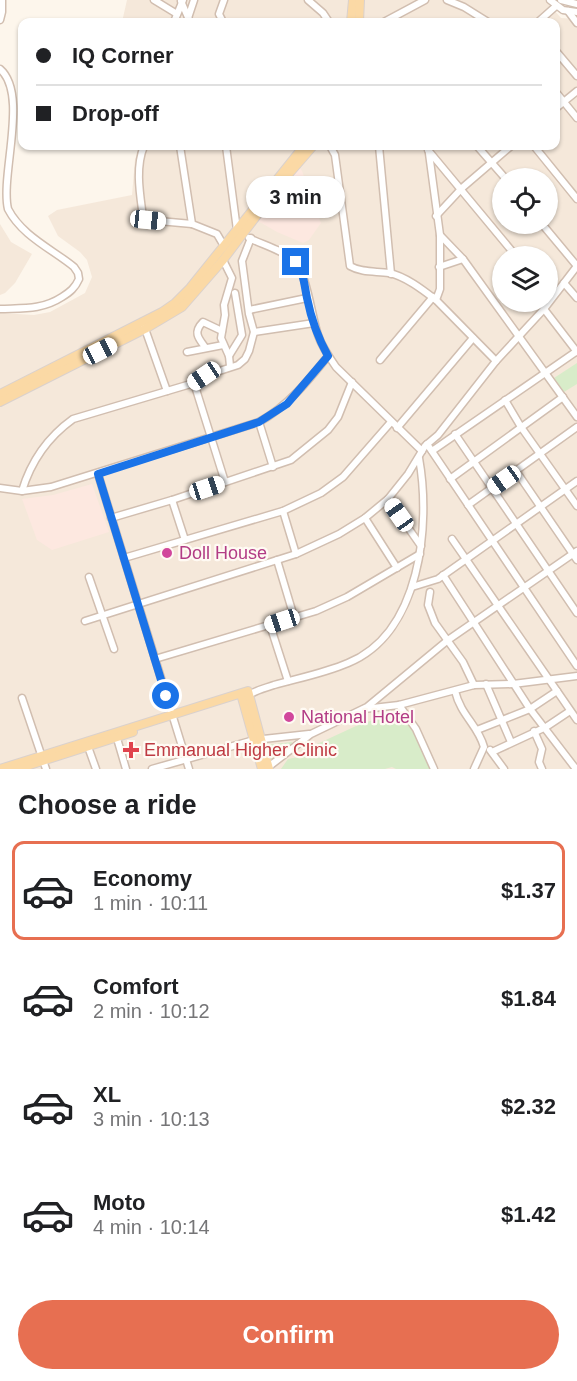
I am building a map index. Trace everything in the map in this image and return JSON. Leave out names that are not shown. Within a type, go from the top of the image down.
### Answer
[{"type":"main road","points":[[351,18],[353,0]]},
{"type":"main road","points":[[359,18],[360,0]]},
{"type":"main road","points":[[0,402],[182,307],[223,260],[240,232],[301,150]]},
{"type":"main road","points":[[283,175],[309,150]]},
{"type":"main road","points":[[0,394],[144,326],[180,299],[224,246],[240,232]]},
{"type":"main road","points":[[18,769],[43,762],[86,744],[246,694],[266,769]]},
{"type":"main road","points":[[1,769],[43,762]]},
{"type":"street","points":[[0,20],[2,0]]},
{"type":"street","points":[[154,0],[177,14]]},
{"type":"street","points":[[190,18],[194,0]]},
{"type":"street","points":[[221,18],[219,14],[224,0]]},
{"type":"street","points":[[308,0],[326,18]]},
{"type":"street","points":[[391,18],[425,0]]},
{"type":"street","points":[[447,0],[465,3],[483,18]]},
{"type":"street","points":[[550,0],[577,4]]},
{"type":"street","points":[[176,18],[182,1]]},
{"type":"street","points":[[182,1],[188,18]]},
{"type":"street","points":[[562,2],[577,23]]},
{"type":"street","points":[[543,18],[562,2]]},
{"type":"street","points":[[567,11],[577,12]]},
{"type":"street","points":[[560,56],[577,76]]},
{"type":"street","points":[[0,69],[8,78],[10,86],[5,176],[5,199],[8,209],[31,236],[74,267],[79,279],[71,291],[47,305],[34,309],[0,309]]},
{"type":"street","points":[[560,105],[577,91]]},
{"type":"street","points":[[560,97],[577,118]]},
{"type":"street","points":[[143,150],[139,162],[139,189],[143,217],[148,220],[192,224],[217,234],[224,246]]},
{"type":"street","points":[[181,150],[192,224]]},
{"type":"street","points":[[227,150],[240,232],[296,262],[305,282],[307,298],[321,344],[336,367],[420,454],[422,482],[421,550],[412,587],[392,627],[375,646],[351,662],[246,694]]},
{"type":"street","points":[[332,150],[335,155],[350,266],[358,270],[392,274],[435,298],[496,361]]},
{"type":"street","points":[[378,150],[392,274]]},
{"type":"street","points":[[380,360],[435,298],[440,289],[440,235],[428,150]]},
{"type":"street","points":[[430,150],[508,246]]},
{"type":"street","points":[[480,150],[496,168]]},
{"type":"street","points":[[436,216],[462,188],[506,150]]},
{"type":"street","points":[[537,150],[577,199]]},
{"type":"street","points":[[550,234],[577,266],[558,289]]},
{"type":"street","points":[[440,235],[463,259],[577,417]]},
{"type":"street","points":[[22,491],[29,470],[50,438],[58,429],[73,419],[194,383],[204,376],[242,363],[251,346],[254,332],[242,261],[251,238]]},
{"type":"street","points":[[440,267],[463,259]]},
{"type":"street","points":[[223,260],[232,278],[224,305],[222,331],[223,345],[229,356],[230,366]]},
{"type":"street","points":[[232,278],[244,278]]},
{"type":"street","points":[[564,283],[577,298]]},
{"type":"street","points":[[229,356],[241,338],[242,332],[235,293]]},
{"type":"street","points":[[227,294],[246,294]]},
{"type":"street","points":[[225,315],[249,312],[307,298]]},
{"type":"street","points":[[85,621],[296,554],[339,534],[364,518],[388,499],[427,444],[438,435],[496,361],[541,312]]},
{"type":"street","points":[[432,451],[577,352],[546,312]]},
{"type":"street","points":[[205,347],[197,336],[197,330],[203,322],[222,331]]},
{"type":"street","points":[[254,332],[314,323]]},
{"type":"street","points":[[144,326],[167,391]]},
{"type":"street","points":[[241,338],[251,346]]},
{"type":"street","points":[[397,428],[472,338]]},
{"type":"street","points":[[187,352],[223,345]]},
{"type":"street","points":[[0,488],[22,491],[51,487],[259,422],[287,404],[328,356]]},
{"type":"street","points":[[111,518],[273,467],[300,453],[328,430],[338,417],[352,382]]},
{"type":"street","points":[[194,383],[225,482]]},
{"type":"street","points":[[450,479],[563,397]]},
{"type":"street","points":[[505,400],[577,506]]},
{"type":"street","points":[[259,422],[273,467]]},
{"type":"street","points":[[124,558],[282,511],[321,493],[343,477],[391,422]]},
{"type":"street","points":[[468,505],[577,428]]},
{"type":"street","points":[[455,434],[577,613]]},
{"type":"street","points":[[427,444],[577,666]]},
{"type":"street","points":[[516,471],[575,552],[577,560]]},
{"type":"street","points":[[98,474],[189,769]]},
{"type":"street","points":[[412,587],[443,575],[577,481]]},
{"type":"street","points":[[388,499],[421,550]]},
{"type":"street","points":[[172,500],[185,540]]},
{"type":"street","points":[[282,511],[296,554]]},
{"type":"street","points":[[364,518],[397,568]]},
{"type":"street","points":[[452,538],[577,720]]},
{"type":"street","points":[[155,659],[316,611],[347,597],[397,568],[421,550]]},
{"type":"street","points":[[266,769],[311,734],[363,709],[448,640],[575,552]]},
{"type":"street","points":[[277,560],[294,617]]},
{"type":"street","points":[[443,575],[530,709],[576,769]]},
{"type":"street","points":[[89,577],[114,649]]},
{"type":"street","points":[[430,592],[430,612],[435,623],[463,662],[474,685]]},
{"type":"street","points":[[270,625],[288,681]]},
{"type":"street","points":[[363,709],[399,705],[474,685],[513,684],[577,676]]},
{"type":"street","points":[[486,684],[511,742]]},
{"type":"street","points":[[455,691],[462,712],[477,730],[484,747],[492,752],[504,769]]},
{"type":"street","points":[[477,730],[530,709],[556,691]]},
{"type":"street","points":[[22,698],[43,762]]},
{"type":"street","points":[[399,705],[416,729],[434,769]]},
{"type":"street","points":[[492,752],[546,727],[570,711]]},
{"type":"street","points":[[534,731],[542,748],[538,762],[542,769]]},
{"type":"street","points":[[152,769],[257,740],[311,734]]},
{"type":"street","points":[[116,735],[126,769]]},
{"type":"street","points":[[86,744],[96,769]]},
{"type":"street","points":[[474,769],[484,747]]},
{"type":"shaded area","points":[[127,0],[545,0],[561,18],[577,19],[577,769],[0,769],[0,313],[34,315],[50,312],[85,293],[92,277],[87,260],[58,236],[48,216],[57,210],[132,195],[135,159],[139,150],[560,150],[560,18],[123,18]]},
{"type":"shaded area","points":[[299,167],[321,223],[309,240],[303,243],[258,221]]},
{"type":"shaded area","points":[[0,224],[11,242],[32,254],[15,283],[0,295]]},
{"type":"shaded area","points":[[92,484],[109,532],[52,550],[37,540],[22,499],[53,495]]},
{"type":"green space","points":[[577,363],[577,384],[564,392],[554,378]]},
{"type":"green space","points":[[398,711],[409,724],[431,769],[392,767],[385,769],[281,769],[288,759],[303,756],[302,751],[356,726]]},
{"type":"green space","points":[[292,743],[271,760],[266,745]]},
{"type":"place","name":"Doll House","points":[[167,553]]},
{"type":"place","name":"National Hotel","points":[[289,717]]},
{"type":"place","name":"Emmanual Higher Clinic","points":[[131,750]]},
{"type":"route","points":[[166,696],[98,474],[259,422],[287,404],[328,356],[317,334],[305,282],[296,262]]}]
